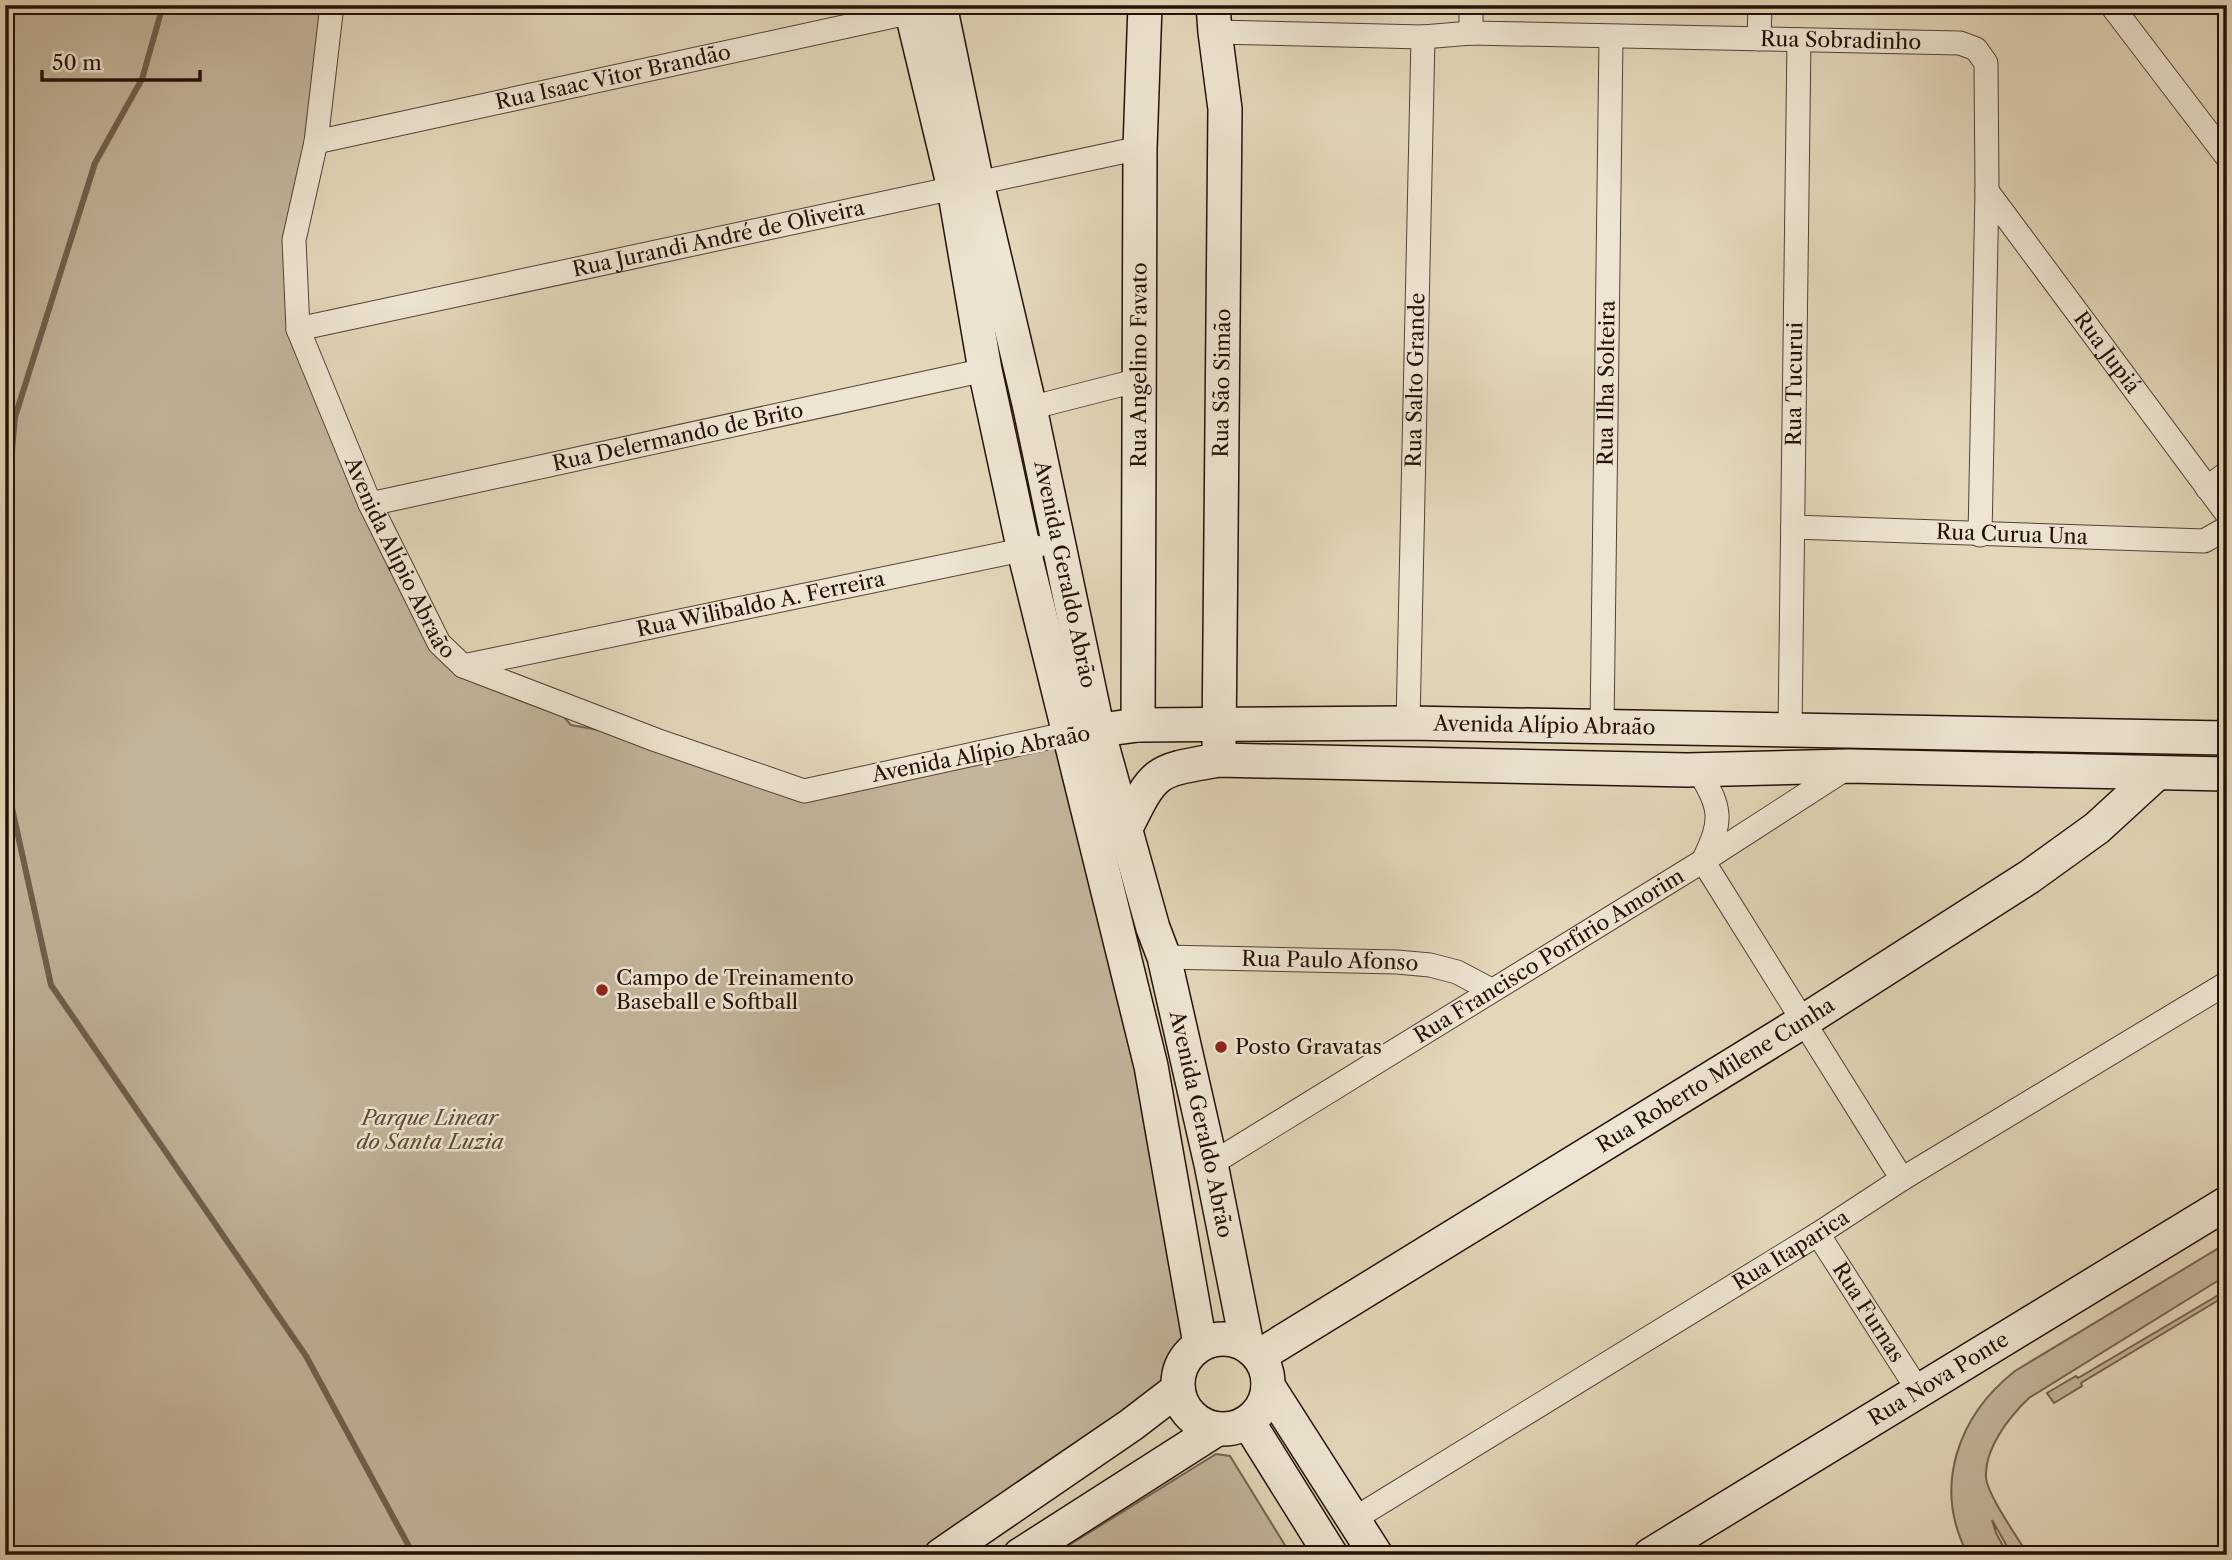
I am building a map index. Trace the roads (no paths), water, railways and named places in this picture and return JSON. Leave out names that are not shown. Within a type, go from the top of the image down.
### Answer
[{"type":"street","name":"Avenida Alípio Abraão","points":[[332,5],[316,142],[294,240],[298,329],[370,504],[439,643],[463,666],[656,740],[804,791],[1084,732],[1138,725],[1408,723],[2227,738]]},
{"type":"street","name":"Rua Angelino Favato","points":[[1138,725],[1140,148],[1145,5]]},
{"type":"street","points":[[1471,5],[1471,33]]},
{"type":"street","points":[[1759,39],[1760,5]]},
{"type":"street","points":[[2110,5],[2227,157]]},
{"type":"street","name":"Rua Isaac Vitor Brandão","points":[[316,142],[929,7]]},
{"type":"street","name":"Avenida Geraldo Abrão","points":[[929,7],[965,186],[1030,408],[1057,541],[1116,930],[1151,1066],[1200,1344]]},
{"type":"street","name":"Rua Sobradinho","points":[[1214,19],[1423,37],[1471,33],[1960,43],[1976,49],[1986,63],[1987,191],[1980,535]]},
{"type":"street","name":"Rua São Simão","points":[[1214,19],[1225,109],[1219,761]]},
{"type":"street","name":"Rua Salto Grande","points":[[1408,723],[1423,37]]},
{"type":"street","name":"Rua Ilha Solteira","points":[[1602,728],[1611,37]]},
{"type":"street","name":"Rua Tucurui","points":[[1790,729],[1799,40]]},
{"type":"street","name":"Rua Jurandi André de Oliveira","points":[[298,329],[1140,148]]},
{"type":"street","name":"Avenida Geraldo Abrão","points":[[965,186],[985,370],[1024,551],[1084,732],[1126,828],[1153,928],[1164,957],[1258,1362],[1376,1555]]},
{"type":"street","name":"Rua Jupiá","points":[[1987,191],[2227,514]]},
{"type":"street","name":"Rua Delermando de Brito","points":[[370,504],[985,370]]},
{"type":"street","points":[[1030,408],[1139,380]]},
{"type":"street","points":[[2207,488],[2227,473]]},
{"type":"street","name":"Rua Curua Una","points":[[1793,527],[2204,541],[2227,528]]},
{"type":"street","name":"Rua Wilibaldo A. Ferreira","points":[[463,666],[1024,551],[1057,541]]},
{"type":"street","points":[[1695,728],[1698,770],[1717,808],[1714,837],[1703,861],[1902,1179]]},
{"type":"street","name":"Avenida Alípio Abraão","points":[[1126,828],[1146,788],[1159,774],[1176,767],[1219,761],[1698,770],[1849,766],[2227,774]]},
{"type":"street","name":"Rua Francisco Porfírio Amorim","points":[[1211,1164],[1703,861],[1849,766]]},
{"type":"street","name":"Rua Roberto Milene Cunha","points":[[1258,1362],[2029,877],[2097,828],[2157,773]]},
{"type":"street","name":"Rua Paulo Afonso","points":[[1164,957],[1408,963],[1457,972],[1491,990]]},
{"type":"street","name":"Rua Itaparica","points":[[1354,1519],[1818,1234],[1902,1179],[2227,983]]},
{"type":"street","points":[[1151,1066],[1186,1060]]},
{"type":"street","name":"Rua Nova Ponte","points":[[1650,1555],[2227,1203]]},
{"type":"street","name":"Rua Furnas","points":[[1818,1234],[1918,1390]]},
{"type":"street","points":[[1020,1555],[1232,1426],[1256,1416],[1265,1403],[1258,1362],[1240,1341],[1225,1338],[1209,1340],[1184,1358],[1178,1373],[1182,1404],[1191,1416],[1203,1425],[1232,1426]]},
{"type":"street","points":[[941,1555],[1178,1389]]},
{"type":"street","points":[[1232,1426],[1331,1555]]},
{"type":"waterway","points":[[5,528],[15,417],[95,163],[142,79],[163,5]]},
{"type":"waterway","points":[[5,757],[8,790],[51,985],[306,1356],[412,1552],[418,1555]]},
{"type":"place","name":"Campo de Treinamento Baseball e Softball","points":[[602,990]]},
{"type":"place","name":"Posto Gravatas","points":[[1221,1047]]},
{"type":"park label","name":"Parque Linear do Santa Luzia","points":[[430,1130]]}]
